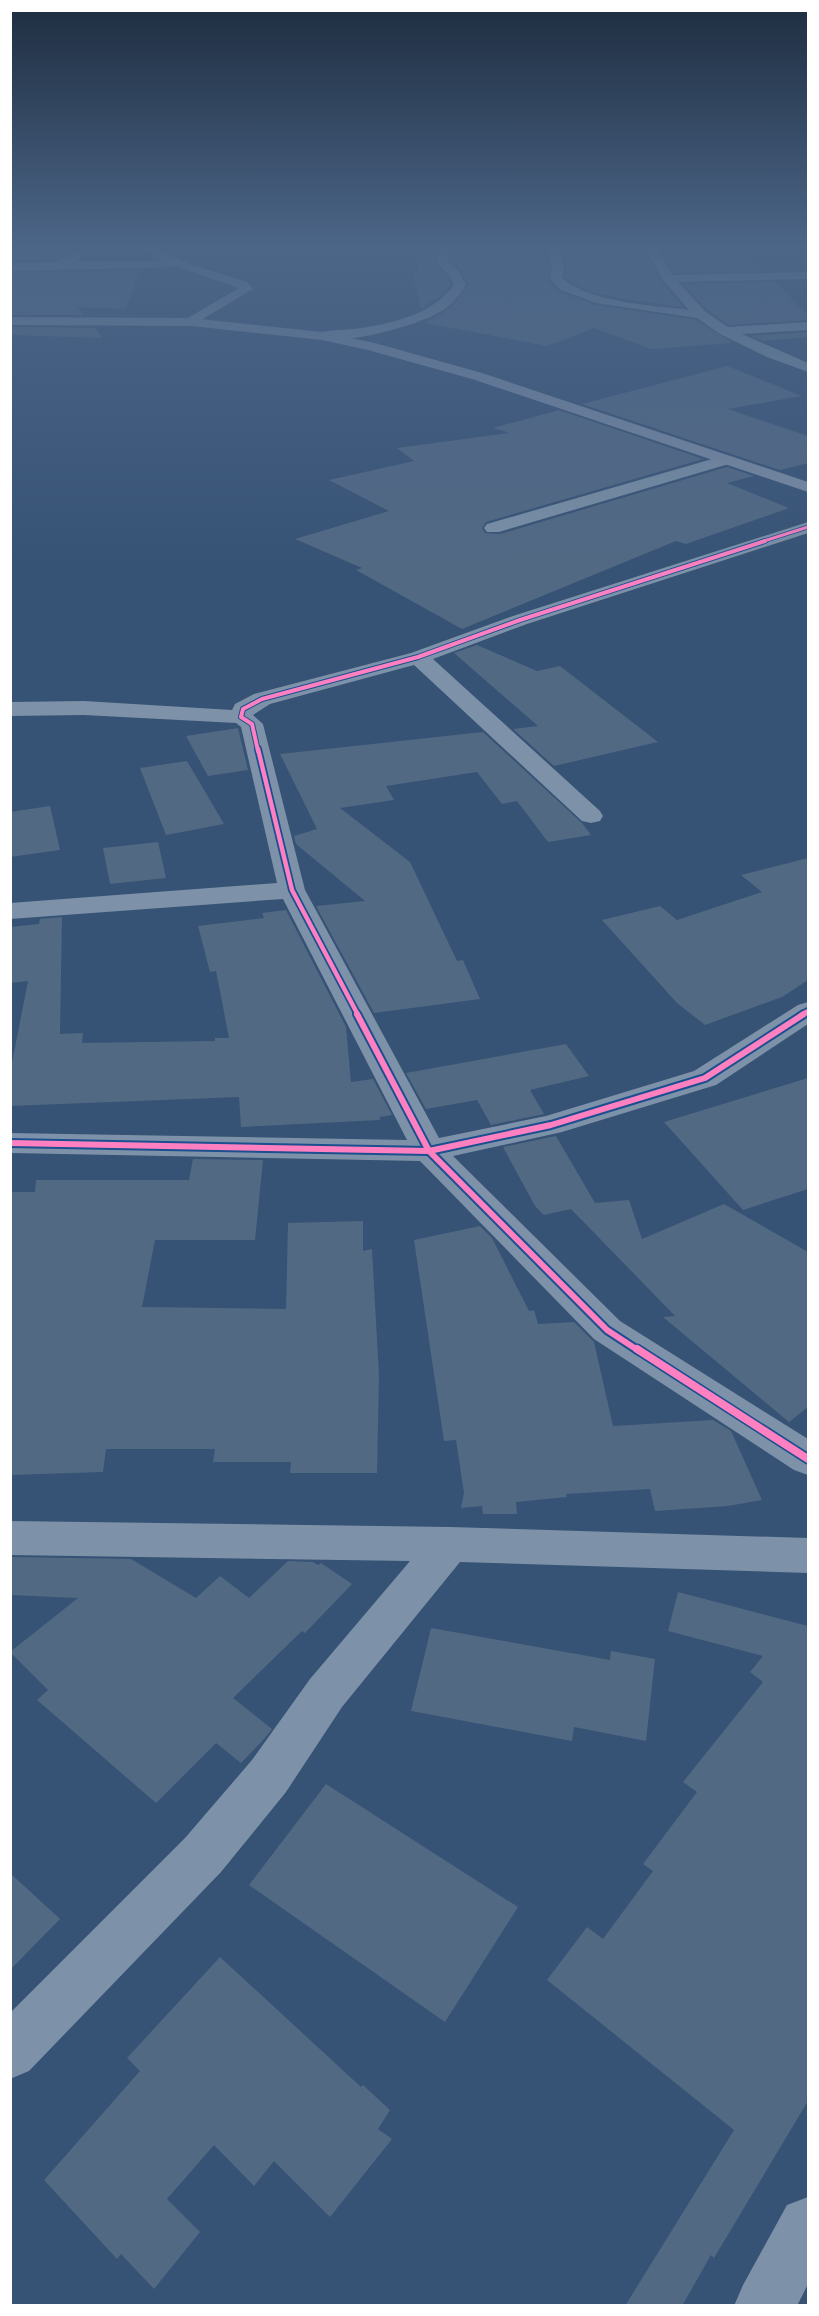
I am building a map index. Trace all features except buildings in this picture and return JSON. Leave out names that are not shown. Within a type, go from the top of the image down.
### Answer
[{"type":"main road","points":[[406,356],[477,376],[808,488]]},
{"type":"street","points":[[777,356],[808,368]]},
{"type":"street","points":[[493,528],[726,460]]},
{"type":"street","points":[[240,717],[243,709],[262,699],[418,657],[520,620],[808,527]]},
{"type":"street","points":[[418,657],[591,816]]},
{"type":"street","points":[[10,709],[84,708],[240,717],[252,724],[292,890],[429,1151],[608,1330],[808,1459]]},
{"type":"street","points":[[10,911],[292,890]]},
{"type":"street","points":[[10,1143],[429,1151],[551,1125],[705,1078],[808,1011]]},
{"type":"street","points":[[10,1538],[450,1544],[808,1556]]},
{"type":"street","points":[[10,2052],[203,1855],[269,1776],[326,1693],[450,1544]]},
{"type":"street","points":[[764,2306],[808,2226]]},
{"type":"cycle path","points":[[808,527],[520,620],[418,657],[262,699],[243,709],[241,717],[252,724],[292,890],[429,1151],[607,1330],[808,1459]]},
{"type":"cycle path","points":[[10,1143],[429,1151],[551,1125],[705,1078],[808,1011]]}]
